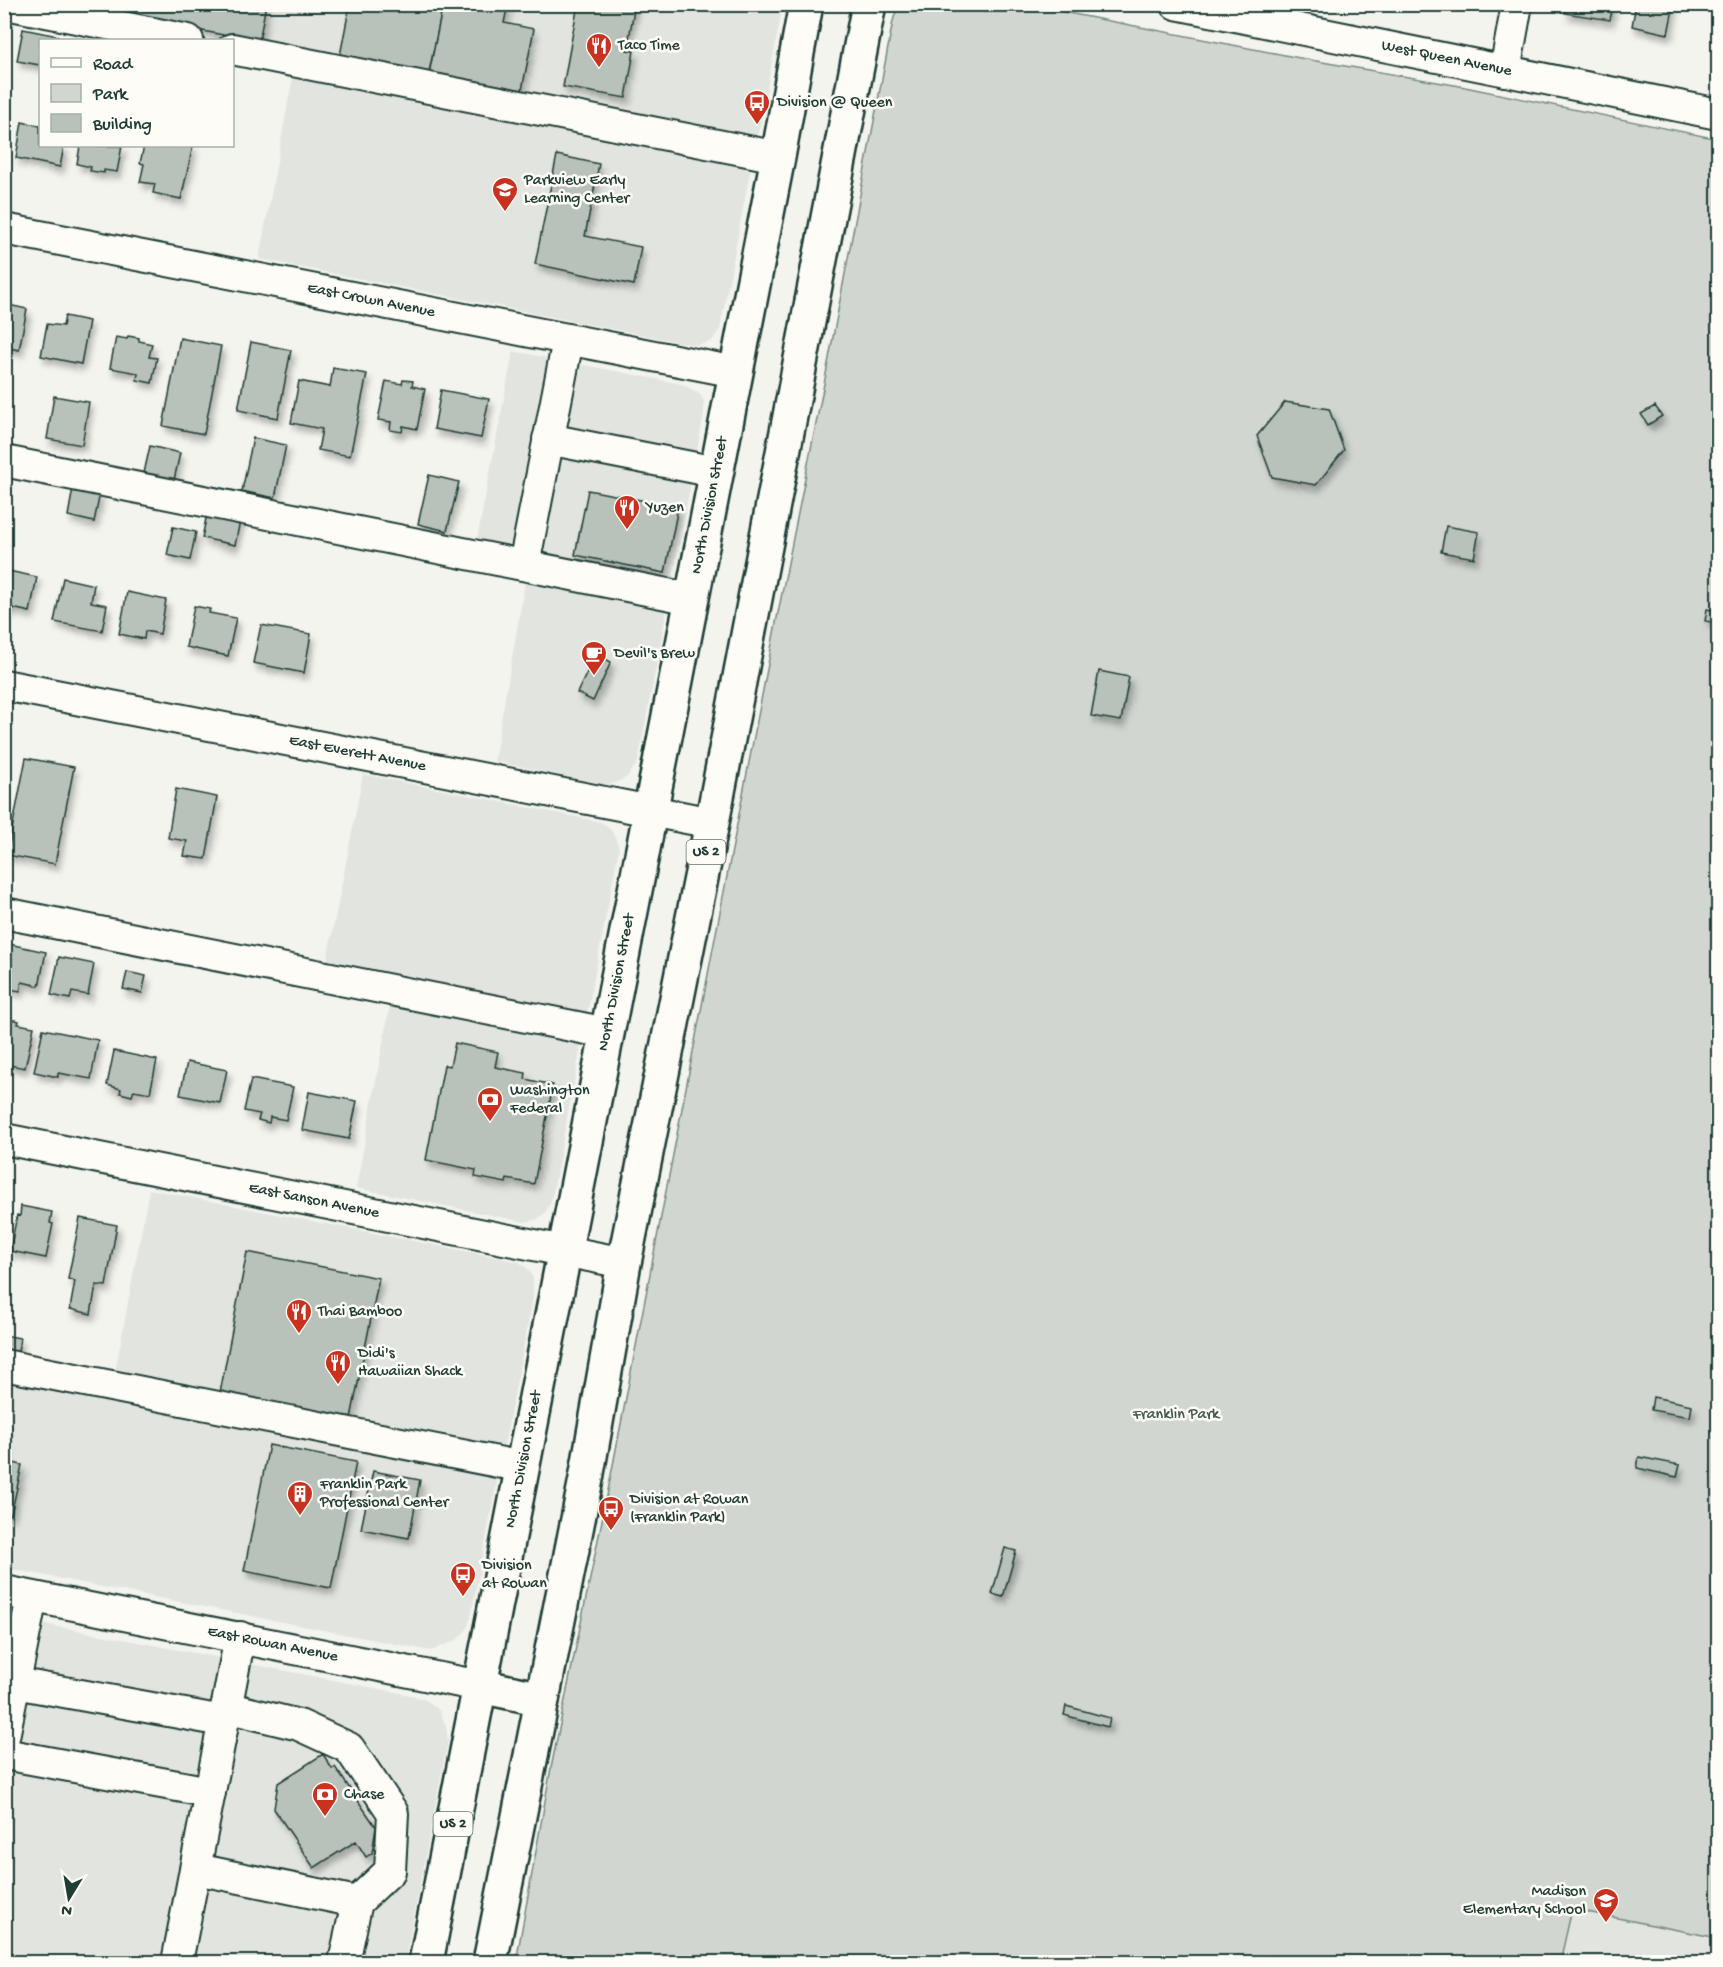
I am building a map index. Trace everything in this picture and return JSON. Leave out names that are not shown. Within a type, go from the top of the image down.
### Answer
[{"type":"main road","name":"North Division Street","points":[[426,1962],[806,4]]},
{"type":"main road","name":"US 2","points":[[490,1962],[586,1479],[624,1263],[712,823],[869,4]]},
{"type":"main road","name":"East Rowan Avenue","points":[[480,1686],[542,1699]]},
{"type":"street","points":[[6,4],[183,39]]},
{"type":"street","name":"West Queen Avenue","points":[[1176,4],[1277,14],[1505,70],[1719,114]]},
{"type":"street","points":[[1505,70],[1517,4]]},
{"type":"street","points":[[234,49],[778,157]]},
{"type":"street","name":"East Crown Avenue","points":[[4,229],[736,372]]},
{"type":"street","points":[[524,565],[568,340]]},
{"type":"street","points":[[549,439],[716,472]]},
{"type":"street","points":[[4,461],[692,599]]},
{"type":"street","name":"East Everett Avenue","points":[[4,685],[712,823]]},
{"type":"street","points":[[4,913],[607,1033]]},
{"type":"street","name":"East Sanson Avenue","points":[[4,1138],[624,1263]]},
{"type":"street","points":[[4,1365],[523,1467]]},
{"type":"street","points":[[4,1737],[18,1594]]},
{"type":"street","name":"East Rowan Avenue","points":[[18,1594],[480,1686]]},
{"type":"street","points":[[177,1962],[240,1637]]},
{"type":"street","points":[[10,1682],[299,1725],[349,1748],[393,1813],[390,1871],[357,1902],[344,1962]]},
{"type":"street","points":[[4,1754],[210,1792]]},
{"type":"street","points":[[195,1869],[357,1902]]},
{"type":"shaded area","points":[[70,5],[783,5],[759,131],[753,136],[718,133]]},
{"type":"shaded area","name":"Parkview Early Learning Center","points":[[294,70],[751,167],[720,329],[712,341],[698,345],[678,342],[259,259]]},
{"type":"shaded area","points":[[513,351],[682,384],[699,393],[704,401],[704,414],[638,762],[627,777],[613,784],[600,784],[494,761],[527,571],[473,560]]},
{"type":"shaded area","points":[[363,774],[601,822],[611,830],[616,839],[619,849],[551,1202],[545,1213],[536,1220],[524,1222],[356,1188],[390,1005],[321,991]]},
{"type":"shaded area","points":[[149,1189],[501,1258],[519,1262],[528,1269],[533,1278],[533,1299],[470,1620],[467,1629],[457,1640],[431,1651],[5,1568],[4,1377],[114,1378]]},
{"type":"shaded area","points":[[4,1616],[411,1695],[428,1701],[439,1710],[446,1726],[448,1741],[405,1962],[5,1962]]},
{"type":"shaded area","name":"Madison Elementary School","points":[[1571,1909],[1718,1938],[1718,1962],[1560,1962]]},
{"type":"green space","name":"Franklin Park","points":[[898,5],[1027,5],[1305,59],[1460,86],[1718,139],[1718,1938],[1572,1909],[1560,1962],[516,1962],[551,1768],[606,1501],[893,21]]},
{"type":"building","points":[[97,4],[266,4],[259,42],[96,10]]},
{"type":"building","points":[[350,4],[443,4],[428,79],[339,61]]},
{"type":"building","points":[[443,4],[508,4],[504,23],[534,29],[522,90],[429,72]]},
{"type":"building","name":"Taco Time","points":[[578,4],[635,4],[627,50],[634,51],[626,98],[563,87]]},
{"type":"building","points":[[1567,4],[1613,4],[1610,20],[1565,13]]},
{"type":"building","points":[[1636,4],[1674,4],[1668,34],[1632,26]]},
{"type":"building","points":[[23,29],[58,36],[57,39],[39,39],[39,65],[17,61]]},
{"type":"building","points":[[22,122],[39,126],[39,147],[64,147],[60,167],[16,158]]},
{"type":"building","points":[[80,147],[122,147],[117,172],[90,171],[91,167],[77,164]]},
{"type":"building","points":[[144,147],[193,147],[181,199],[153,193],[155,184],[140,182],[144,164],[140,163]]},
{"type":"building","points":[[557,155],[599,164],[585,236],[641,247],[634,285],[535,264]]},
{"type":"building","points":[[4,304],[27,309],[19,350],[4,347]]},
{"type":"building","points":[[65,316],[89,321],[81,364],[41,356],[47,324],[63,326]]},
{"type":"building","points":[[128,336],[152,344],[149,357],[157,358],[152,383],[137,380],[138,373],[110,368],[116,337],[127,339]]},
{"type":"building","points":[[180,338],[221,346],[204,434],[163,426]]},
{"type":"building","points":[[251,342],[291,350],[278,418],[238,410]]},
{"type":"building","points":[[333,368],[367,374],[350,456],[318,450],[322,429],[291,423],[299,381],[330,387]]},
{"type":"building","points":[[403,380],[413,381],[412,386],[425,389],[417,429],[403,426],[402,432],[390,430],[391,422],[378,420],[386,381],[402,384]]},
{"type":"building","points":[[441,390],[489,399],[481,438],[434,429]]},
{"type":"building","points":[[54,396],[89,402],[82,445],[47,439]]},
{"type":"building","points":[[1285,402],[1329,409],[1344,450],[1316,485],[1272,477],[1257,436]]},
{"type":"building","points":[[1655,406],[1662,416],[1648,425],[1641,414]]},
{"type":"building","points":[[253,438],[286,445],[275,498],[242,491]]},
{"type":"building","points":[[150,446],[180,453],[174,480],[144,473]]},
{"type":"building","points":[[429,475],[459,482],[447,531],[418,524]]},
{"type":"building","points":[[73,488],[100,493],[94,522],[68,516]]},
{"type":"building","name":"Yuzen","points":[[588,490],[678,507],[665,573],[575,555]]},
{"type":"building","points":[[208,509],[241,516],[235,545],[202,538]]},
{"type":"building","points":[[1446,526],[1479,532],[1474,558],[1441,552]]},
{"type":"building","points":[[173,527],[196,532],[190,560],[167,555]]},
{"type":"building","points":[[4,570],[37,577],[30,612],[12,608],[11,611],[4,610]]},
{"type":"building","points":[[63,578],[94,585],[91,602],[107,605],[102,631],[54,622]]},
{"type":"building","points":[[127,592],[166,600],[160,634],[145,631],[144,639],[119,634]]},
{"type":"building","points":[[194,606],[210,609],[209,613],[236,618],[228,656],[186,647]]},
{"type":"building","points":[[1707,609],[1718,611],[1717,623],[1705,621]]},
{"type":"building","points":[[261,625],[311,634],[304,673],[253,663]]},
{"type":"building","name":"Devil's Brew","points":[[596,654],[611,662],[593,701],[577,693]]},
{"type":"building","points":[[1099,671],[1129,677],[1121,721],[1091,716]]},
{"type":"building","points":[[26,758],[74,767],[55,864],[7,855]]},
{"type":"building","points":[[176,789],[217,797],[206,859],[184,856],[187,841],[168,838]]},
{"type":"building","points":[[9,944],[46,952],[39,986],[22,982],[20,991],[4,988],[4,965]]},
{"type":"building","points":[[59,957],[94,964],[88,995],[72,992],[70,999],[51,995]]},
{"type":"building","points":[[127,972],[146,976],[142,993],[123,989]]},
{"type":"building","points":[[10,1019],[19,1021],[18,1024],[34,1027],[25,1068],[4,1064],[4,1023],[9,1023]]},
{"type":"building","points":[[43,1029],[98,1040],[91,1079],[58,1073],[58,1077],[34,1072]]},
{"type":"building","name":"Washington Federal","points":[[455,1043],[498,1052],[495,1067],[526,1073],[525,1079],[553,1085],[534,1184],[507,1179],[506,1183],[475,1177],[476,1170],[426,1160],[444,1065],[450,1066]]},
{"type":"building","points":[[114,1051],[157,1060],[150,1093],[134,1090],[132,1096],[120,1093],[121,1089],[107,1085]]},
{"type":"building","points":[[187,1062],[227,1070],[220,1103],[180,1095]]},
{"type":"building","points":[[251,1079],[293,1087],[286,1120],[270,1117],[269,1123],[258,1120],[260,1114],[244,1111]]},
{"type":"building","points":[[309,1092],[357,1101],[349,1139],[302,1130]]},
{"type":"building","points":[[21,1206],[52,1212],[50,1223],[53,1224],[46,1258],[10,1251]]},
{"type":"building","points":[[80,1218],[117,1225],[106,1286],[96,1285],[91,1314],[70,1309],[75,1281],[68,1279]]},
{"type":"building","name":"Thai Bamboo","points":[[247,1252],[379,1278],[351,1418],[220,1393]]},
{"type":"building","points":[[4,1335],[20,1338],[17,1358],[4,1355]]},
{"type":"building","points":[[1653,1397],[1692,1405],[1690,1417],[1651,1410]]},
{"type":"building","name":"Franklin Park Professional Center","points":[[269,1445],[356,1462],[331,1588],[244,1571]]},
{"type":"building","points":[[4,1447],[8,1447],[5,1461],[22,1465],[11,1515],[4,1513]]},
{"type":"building","points":[[1639,1457],[1680,1465],[1677,1477],[1637,1468]]},
{"type":"building","points":[[373,1471],[420,1480],[409,1538],[361,1529]]},
{"type":"building","points":[[1005,1548],[1016,1551],[1003,1597],[992,1594]]},
{"type":"building","points":[[1066,1706],[1110,1718],[1108,1727],[1064,1715]]},
{"type":"building","name":"Chase","points":[[323,1754],[332,1769],[335,1767],[376,1827],[372,1853],[366,1857],[356,1841],[314,1868],[274,1809],[278,1783]]},
{"type":"place","name":"Taco Time","points":[[599,69]]},
{"type":"place","name":"Division @ Queen","points":[[757,126]]},
{"type":"place","name":"Parkview Early Learning Center","points":[[505,213]]},
{"type":"place","name":"Yuzen","points":[[627,531]]},
{"type":"place","name":"Devil's Brew","points":[[594,677]]},
{"type":"place","name":"Washington Federal","points":[[490,1123]]},
{"type":"place","name":"Thai Bamboo","points":[[299,1335]]},
{"type":"place","name":"Didi's Hawaiian Shack","points":[[338,1386]]},
{"type":"place","name":"Franklin Park Professional Center","points":[[300,1517]]},
{"type":"place","name":"Division at Rowan (Franklin Park)","points":[[611,1532]]},
{"type":"place","name":"Division at Rowan","points":[[463,1598]]},
{"type":"place","name":"Chase","points":[[325,1818]]},
{"type":"place","name":"Madison Elementary School","points":[[1606,1924]]}]
